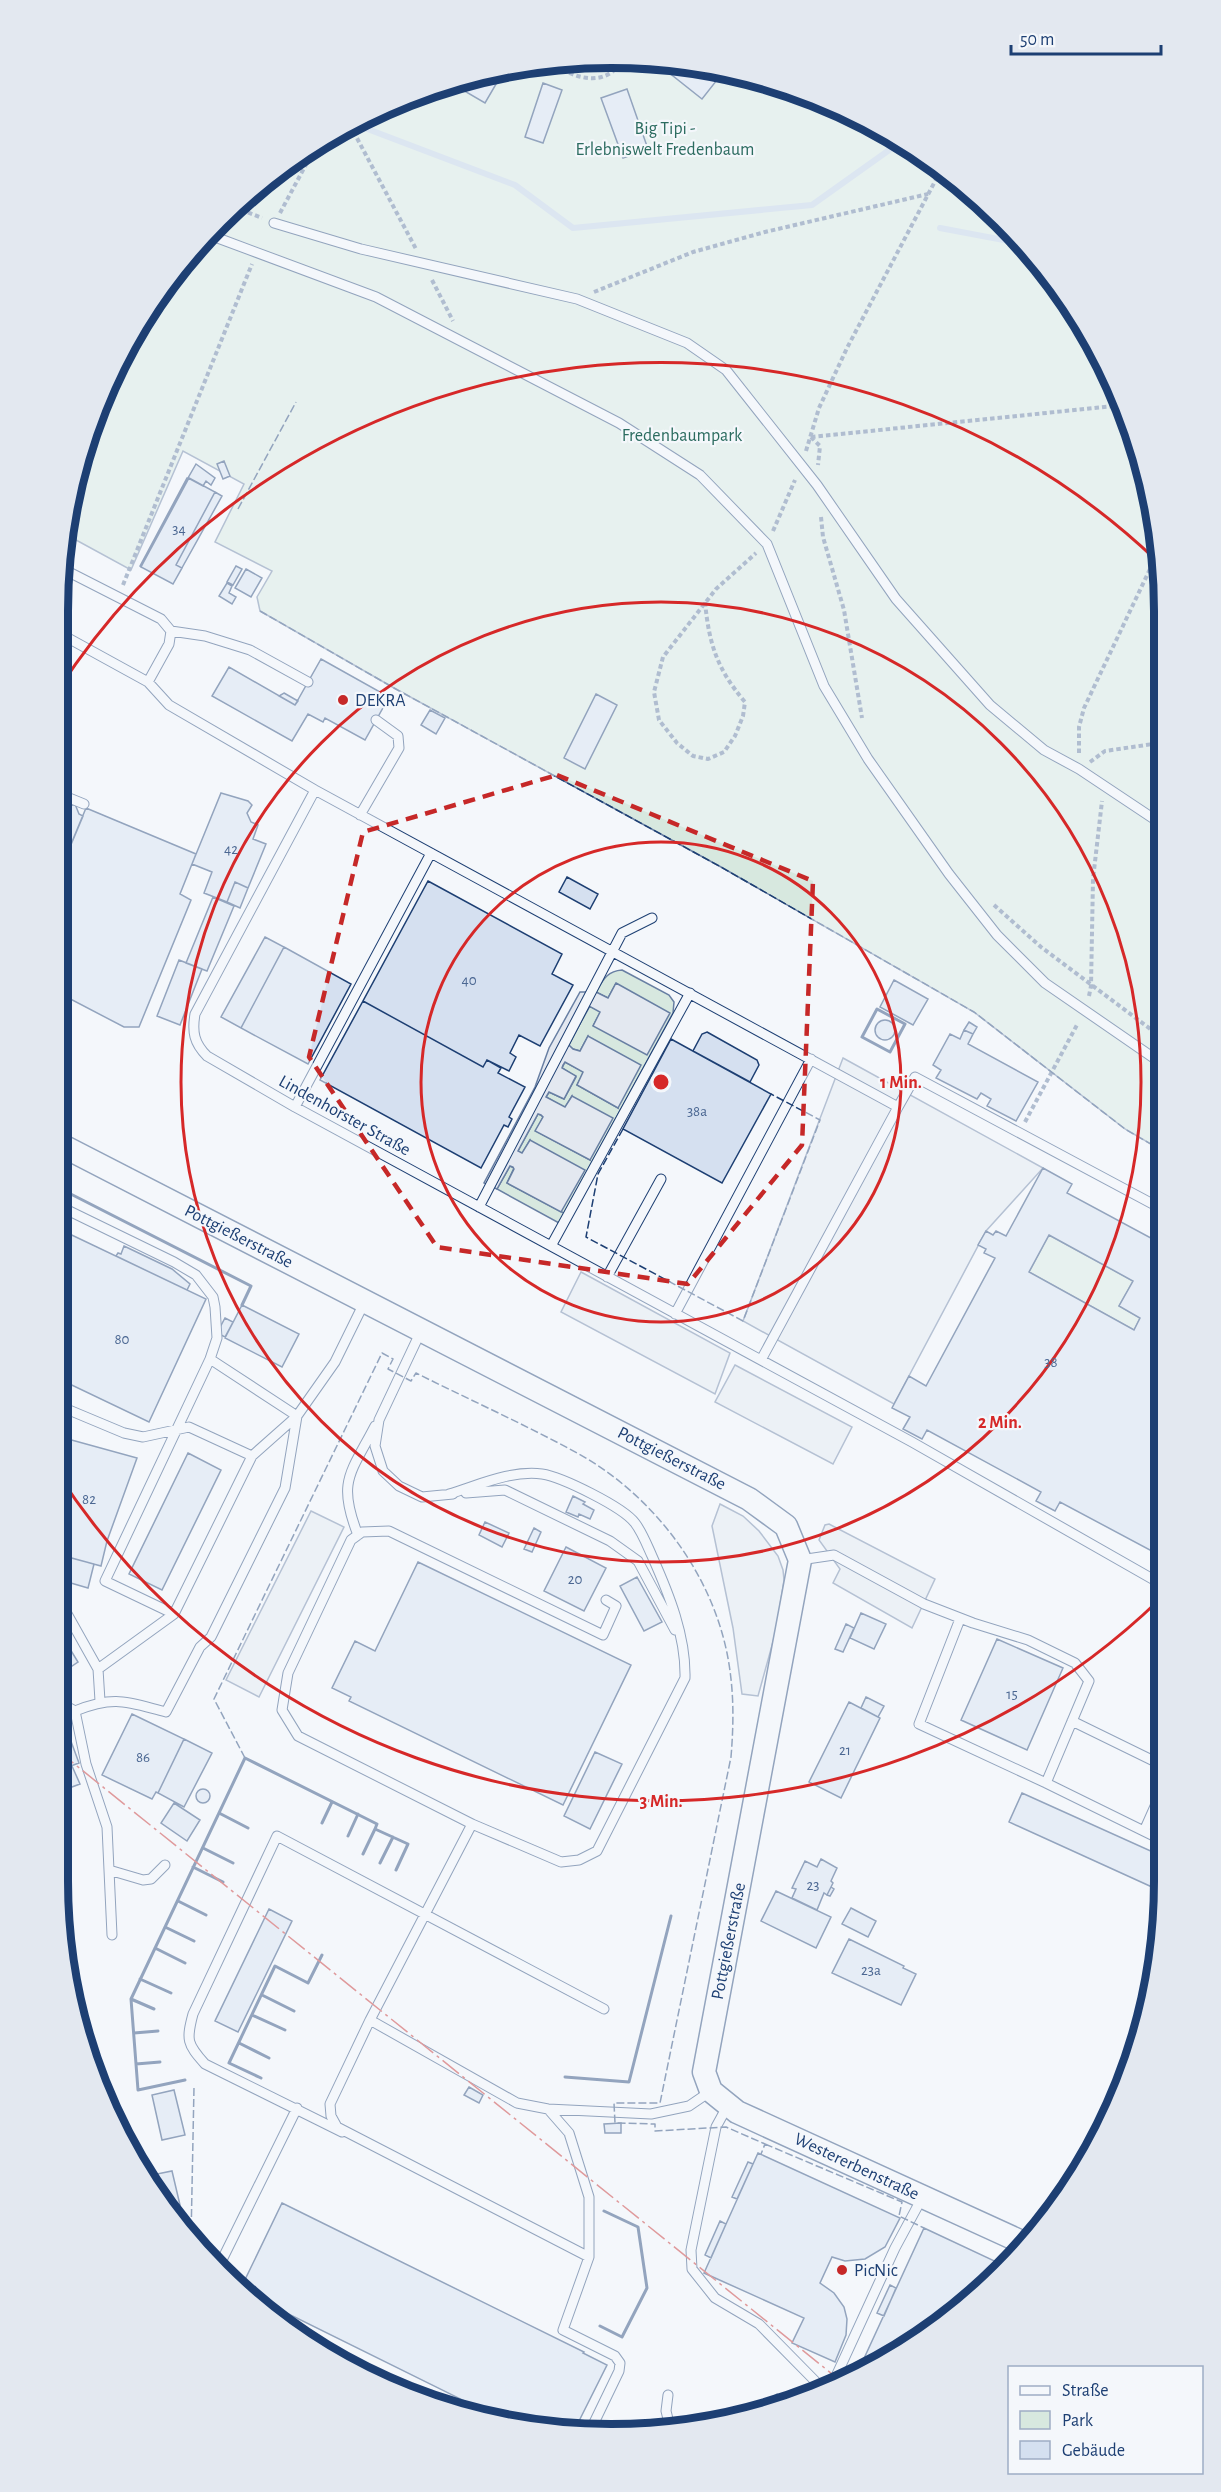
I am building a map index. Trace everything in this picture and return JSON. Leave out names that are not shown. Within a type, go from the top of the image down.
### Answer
[{"type":"street","name":"Pottgießerstraße","points":[[68,1149],[749,1498],[786,1526],[800,1560],[714,2089]]},
{"type":"street","name":"Westererbenstraße","points":[[714,2089],[737,2112],[1018,2241]]},
{"type":"lane","points":[[274,223],[424,265],[577,299],[687,344],[726,370],[817,485],[896,599],[990,705],[1044,750],[1079,769],[1154,819]]},
{"type":"lane","points":[[216,238],[376,297],[619,423],[700,476],[766,544],[824,686],[868,759],[949,874],[997,935],[1045,982],[1154,1058]]},
{"type":"lane","points":[[69,572],[161,619],[171,631],[205,636],[250,650],[308,682]]},
{"type":"lane","points":[[148,682],[169,644],[171,631]]},
{"type":"lane","points":[[68,638],[148,682],[169,705],[315,790],[898,1107]]},
{"type":"lane","points":[[360,815],[399,748],[398,736],[376,720]]},
{"type":"lane","name":"Lindenhorster Straße","points":[[315,790],[195,1014],[192,1030],[197,1047],[207,1056],[295,1107],[912,1442],[1154,1580]]},
{"type":"lane","points":[[68,797],[84,804]]},
{"type":"lane","points":[[295,1107],[431,853]]},
{"type":"lane","points":[[479,1207],[622,933],[652,918]]},
{"type":"lane","points":[[551,1246],[690,993]]},
{"type":"lane","points":[[675,1314],[811,1059]]},
{"type":"lane","points":[[761,1360],[915,1077],[1154,1205]]},
{"type":"lane","points":[[608,1277],[661,1179]]},
{"type":"lane","points":[[68,1210],[196,1275],[213,1297],[217,1338],[210,1359],[105,1581],[174,1614]]},
{"type":"lane","points":[[98,1669],[174,1614],[252,1456],[297,1416],[335,1362],[365,1301]]},
{"type":"lane","points":[[358,1535],[346,1497],[349,1476],[379,1420],[422,1329]]},
{"type":"lane","points":[[210,1359],[297,1416]]},
{"type":"lane","points":[[68,1410],[124,1433],[143,1437],[189,1427],[252,1456]]},
{"type":"lane","points":[[75,1711],[100,1701],[127,1702],[166,1712],[200,1647],[211,1637],[285,1488],[297,1416]]},
{"type":"lane","points":[[379,1420],[375,1446],[383,1471],[399,1486],[422,1497],[506,1490],[610,1541],[638,1562],[681,1640]]},
{"type":"lane","points":[[449,1494],[515,1474],[543,1474],[558,1478],[618,1508],[635,1523],[666,1587],[685,1657],[685,1678],[597,1851],[579,1860],[561,1862],[472,1824],[298,1736],[282,1710],[288,1673],[351,1540],[362,1532],[389,1531],[603,1635],[616,1606],[606,1600]]},
{"type":"lane","points":[[800,1560],[834,1555],[924,1604],[960,1619],[1028,1640],[1075,1663],[1089,1681],[1046,1784]]},
{"type":"lane","points":[[68,1616],[98,1669],[100,1701]]},
{"type":"lane","points":[[960,1619],[919,1724],[1154,1836]]},
{"type":"lane","points":[[68,1707],[75,1711],[86,1764],[107,1827],[112,1935]]},
{"type":"lane","points":[[1072,1721],[1154,1761]]},
{"type":"lane","points":[[1144,1831],[1154,1808]]},
{"type":"lane","points":[[342,2132],[332,2120],[330,2104],[424,1912],[472,1824]]},
{"type":"lane","points":[[589,2257],[297,2108],[205,2064],[193,2050],[188,2034],[194,2014],[277,1836],[604,2008]]},
{"type":"lane","points":[[109,1870],[143,1880],[151,1880],[165,1865]]},
{"type":"lane","points":[[370,2020],[517,2103],[548,2109],[651,2114],[689,2106],[714,2089]]},
{"type":"lane","points":[[714,2089],[716,2127],[691,2250],[692,2269],[715,2298],[759,2324],[817,2383]]},
{"type":"lane","points":[[222,2260],[297,2108]]},
{"type":"lane","points":[[548,2109],[568,2133],[589,2197],[589,2257],[563,2331],[615,2356],[620,2363],[619,2371],[594,2424]]},
{"type":"lane","points":[[837,2375],[922,2196]]},
{"type":"lane","points":[[668,2395],[666,2411],[669,2421]]},
{"type":"path","points":[[564,70],[583,79],[602,78],[618,68]]},
{"type":"path","points":[[354,132],[397,210],[464,344]]},
{"type":"path","points":[[243,211],[274,223],[309,159]]},
{"type":"path","points":[[705,602],[707,629],[714,655],[729,683],[744,702],[743,716],[735,736],[724,752],[708,759],[693,756],[677,743],[659,720],[654,692],[663,657],[705,602],[716,589],[766,544],[801,466],[819,408],[937,177]]},
{"type":"path","points":[[577,299],[693,252],[765,231],[928,194]]},
{"type":"path","points":[[119,597],[249,268],[259,254]]},
{"type":"path","points":[[811,437],[1113,406]]},
{"type":"path","points":[[817,485],[823,537],[844,610],[863,723]]},
{"type":"path","points":[[1079,769],[1079,727],[1084,708],[1151,566]]},
{"type":"path","points":[[1079,769],[1105,751],[1154,744]]},
{"type":"path","points":[[1019,1133],[1085,1011],[1091,986],[1093,879],[1104,785]]},
{"type":"path","points":[[990,901],[1041,947],[1154,1032]]},
{"type":"highlighted area","points":[[557,775],[813,881],[802,1145],[688,1284],[437,1247],[309,1057],[363,832]]},
{"type":"green space","name":"Fredenbaumpark","points":[[610,68],[681,72],[751,86],[818,109],[882,140],[912,159],[969,202],[1019,252],[1041,280],[1081,339],[1098,370],[1125,436],[1135,470],[1149,540],[1154,610],[1154,1146],[1125,1129],[974,1012],[721,867],[394,688],[260,611],[257,597],[272,571],[215,542],[244,484],[183,451],[131,570],[72,538],[86,470],[96,436],[123,370],[159,309],[202,252],[252,202],[309,159],[339,140],[403,109],[470,86],[540,72]]},
{"type":"green space","points":[[622,970],[669,995],[674,1002],[673,1013],[559,1223],[497,1189],[510,1166],[514,1168],[507,1183],[562,1212],[530,1140],[522,1154],[518,1151],[538,1114],[543,1117],[536,1131],[590,1160],[572,1096],[565,1108],[546,1097],[549,1092],[564,1099],[576,1077],[562,1068],[565,1062],[584,1072],[577,1085],[618,1108],[588,1036],[580,1051],[568,1045],[590,1006],[601,1012],[608,998],[596,992],[609,974]]},
{"type":"green space","points":[[1049,1235],[1133,1281],[1119,1306],[1140,1318],[1134,1330],[1029,1272]]},
{"type":"shaded area","points":[[616,983],[670,1013],[647,1055],[593,1026],[600,1012],[589,1006],[569,1045],[580,1051],[588,1036],[641,1065],[618,1108],[577,1085],[583,1072],[565,1062],[563,1065],[562,1068],[576,1076],[564,1099],[549,1092],[546,1097],[565,1107],[572,1096],[613,1118],[590,1160],[535,1131],[543,1117],[538,1114],[518,1151],[522,1153],[530,1140],[585,1170],[561,1212],[507,1183],[513,1167],[510,1166],[497,1189],[484,1183],[535,1087],[549,1048],[580,992],[596,992],[608,998]]},
{"type":"shaded area","points":[[843,1058],[1043,1168],[986,1231],[894,1404],[743,1321]]},
{"type":"shaded area","points":[[581,1272],[730,1353],[715,1394],[561,1312]]},
{"type":"shaded area","points":[[735,1365],[852,1427],[833,1464],[715,1402]]},
{"type":"shaded area","points":[[720,1504],[743,1516],[759,1531],[778,1556],[783,1570],[784,1580],[776,1631],[758,1696],[742,1694],[733,1628],[712,1526]]},
{"type":"shaded area","points":[[311,1511],[344,1527],[259,1697],[226,1680]]},
{"type":"shaded area","points":[[829,1524],[935,1579],[912,1628],[833,1583],[840,1569],[819,1540],[825,1525]]},
{"type":"building","points":[[666,71],[717,80],[702,99]]},
{"type":"building","points":[[499,79],[485,103],[461,89],[470,86]]},
{"type":"building","points":[[543,83],[562,90],[543,143],[525,137]]},
{"type":"building","points":[[627,89],[648,149],[623,158],[601,98]]},
{"type":"building","points":[[224,461],[230,476],[223,479],[217,464]]},
{"type":"building","points":[[196,464],[215,478],[211,485],[206,481],[203,486],[188,478]]},
{"type":"building","points":[[188,478],[141,567],[140,566]]},
{"type":"building","points":[[189,478],[215,492],[176,565],[182,568],[173,584],[141,567]]},
{"type":"building","points":[[215,492],[222,496],[182,568],[176,565]]},
{"type":"building","points":[[236,566],[242,569],[233,585],[227,582]]},
{"type":"building","points":[[246,569],[262,578],[251,597],[235,588]]},
{"type":"building","points":[[227,583],[232,586],[229,593],[236,597],[232,604],[219,596]]},
{"type":"building","name":"DEKRA","points":[[321,659],[389,697],[365,740],[325,718],[323,722],[308,714],[292,741],[212,696],[229,667],[295,705]]},
{"type":"building","points":[[284,693],[298,701],[295,705],[279,696]]},
{"type":"building","points":[[596,694],[617,705],[585,769],[564,758]]},
{"type":"building","points":[[430,710],[445,718],[436,734],[421,725]]},
{"type":"building","points":[[221,793],[248,801],[252,805],[247,813],[251,822],[258,825],[253,839],[266,844],[248,888],[235,882],[227,902],[204,893],[212,872],[192,864]]},
{"type":"building","points":[[75,804],[79,814],[83,816],[68,852],[68,807]]},
{"type":"building","points":[[86,808],[196,854],[180,894],[191,900],[139,1027],[124,1027],[68,998],[68,851]]},
{"type":"building","points":[[567,877],[598,894],[590,909],[559,892]]},
{"type":"building","points":[[428,881],[562,954],[552,974],[573,985],[540,1046],[519,1035],[510,1053],[516,1057],[509,1071],[487,1060],[483,1067],[363,1001]]},
{"type":"building","points":[[235,882],[248,888],[240,908],[227,902]]},
{"type":"building","points":[[213,897],[234,906],[207,971],[186,963]]},
{"type":"building","points":[[265,937],[284,947],[241,1028],[221,1017]]},
{"type":"building","points":[[284,947],[351,984],[308,1064],[241,1028]]},
{"type":"building","points":[[179,960],[202,969],[180,1025],[157,1016]]},
{"type":"building","points":[[894,980],[928,999],[913,1025],[880,1007]]},
{"type":"building","points":[[363,1001],[483,1067],[487,1060],[501,1068],[498,1073],[525,1087],[509,1117],[512,1119],[508,1127],[504,1125],[481,1168],[320,1080]]},
{"type":"building","points":[[885,1020],[892,1023],[895,1030],[892,1037],[885,1040],[878,1037],[875,1030],[878,1023]]},
{"type":"building","points":[[969,1022],[977,1027],[973,1034],[964,1030]]},
{"type":"building","points":[[964,1030],[973,1034],[968,1044],[1038,1082],[1016,1121],[987,1106],[991,1099],[981,1093],[977,1099],[936,1078],[941,1070],[933,1065],[950,1034],[960,1039]]},
{"type":"building","points":[[707,1032],[757,1060],[759,1065],[750,1082],[693,1051],[702,1034]]},
{"type":"building","points":[[671,1039],[771,1094],[722,1183],[623,1129]]},
{"type":"building","points":[[1043,1168],[1072,1184],[1067,1193],[1154,1240],[1154,1552],[1060,1502],[1055,1511],[1036,1501],[1041,1492],[927,1430],[922,1439],[903,1429],[910,1417],[892,1408],[909,1376],[926,1386],[995,1258],[984,1253],[986,1249],[978,1245],[986,1231],[993,1235],[996,1231],[1006,1236]],"holes":[[[1049,1235],[1133,1281],[1119,1306],[1140,1318],[1134,1330],[1029,1272]]]},
{"type":"building","points":[[68,1233],[206,1299],[149,1422],[68,1383]]},
{"type":"building","points":[[124,1246],[172,1269],[190,1284],[187,1290],[116,1256],[118,1253],[121,1254]]},
{"type":"building","points":[[242,1305],[299,1334],[282,1367],[225,1338]]},
{"type":"building","points":[[225,1318],[233,1322],[225,1337],[217,1333]]},
{"type":"building","points":[[68,1439],[137,1458],[107,1541],[101,1566],[68,1557]]},
{"type":"building","points":[[188,1453],[221,1470],[162,1590],[129,1574]]},
{"type":"building","points":[[573,1496],[594,1510],[590,1519],[566,1512]]},
{"type":"building","points":[[485,1522],[509,1533],[502,1547],[479,1535]]},
{"type":"building","points":[[534,1528],[541,1532],[532,1552],[524,1549]]},
{"type":"building","points":[[566,1547],[606,1568],[584,1611],[544,1591]]},
{"type":"building","points":[[68,1557],[94,1564],[88,1588],[68,1582]]},
{"type":"building","points":[[418,1562],[631,1665],[563,1805],[349,1701],[351,1697],[332,1688],[355,1641],[375,1651]]},
{"type":"building","points":[[637,1577],[662,1622],[644,1631],[620,1586]]},
{"type":"building","points":[[861,1613],[886,1624],[874,1649],[850,1638]]},
{"type":"building","points":[[846,1624],[854,1628],[843,1652],[835,1649]]},
{"type":"building","points":[[997,1639],[1063,1668],[1027,1750],[961,1720]]},
{"type":"building","points":[[70,1649],[78,1662],[68,1669],[68,1650]]},
{"type":"building","points":[[866,1697],[884,1706],[878,1717],[861,1708]]},
{"type":"building","points":[[849,1702],[880,1718],[841,1798],[809,1782]]},
{"type":"building","points":[[132,1714],[184,1739],[158,1793],[156,1792],[152,1799],[102,1775]]},
{"type":"building","points":[[68,1736],[69,1736],[79,1763],[68,1767]]},
{"type":"building","points":[[184,1739],[212,1753],[184,1807],[158,1793]]},
{"type":"building","points":[[595,1752],[622,1764],[590,1829],[564,1816]]},
{"type":"building","points":[[72,1766],[80,1784],[68,1788],[68,1767]]},
{"type":"building","points":[[203,1789],[208,1791],[210,1796],[208,1801],[203,1803],[198,1801],[196,1796],[198,1791]]},
{"type":"building","points":[[1022,1793],[1154,1852],[1154,1888],[1009,1822]]},
{"type":"building","points":[[174,1803],[200,1820],[187,1841],[161,1823]]},
{"type":"building","points":[[821,1859],[837,1868],[831,1881],[833,1883],[827,1895],[824,1893],[817,1910],[792,1898],[796,1889],[792,1888],[805,1861],[817,1867]]},
{"type":"building","points":[[831,1887],[834,1889],[830,1896],[827,1895]]},
{"type":"building","points":[[776,1891],[831,1917],[816,1948],[761,1921]]},
{"type":"building","points":[[851,1908],[876,1921],[868,1937],[842,1924]]},
{"type":"building","points":[[269,1909],[292,1921],[238,2032],[215,2021]]},
{"type":"building","points":[[849,1939],[916,1974],[901,2005],[832,1973]]},
{"type":"building","points":[[469,2087],[483,2095],[479,2103],[464,2095]]},
{"type":"building","points":[[174,2090],[185,2135],[162,2140],[152,2095]]},
{"type":"building","points":[[621,2123],[621,2133],[605,2133],[604,2124]]},
{"type":"building","points":[[758,2153],[900,2218],[885,2247],[865,2259],[845,2261],[832,2257],[820,2283],[834,2293],[844,2307],[847,2319],[846,2335],[835,2362],[792,2343],[804,2318],[704,2273]]},
{"type":"building","points":[[748,2162],[753,2164],[737,2199],[732,2197]]},
{"type":"building","points":[[172,2171],[180,2205],[176,2206],[154,2175]]},
{"type":"building","points":[[282,2203],[607,2365],[578,2423],[540,2420],[479,2408],[272,2306],[244,2282]]},
{"type":"building","points":[[720,2221],[726,2224],[711,2258],[705,2255]]},
{"type":"building","points":[[924,2228],[997,2262],[969,2290],[941,2312],[912,2333],[862,2363]]},
{"type":"building","points":[[890,2285],[896,2288],[884,2316],[877,2313]]},
{"type":"building","points":[[777,2394],[779,2398],[772,2400],[771,2398]]},
{"type":"waterway","points":[[363,127],[515,185],[573,228],[812,205],[893,147]]},
{"type":"waterway","points":[[940,228],[1008,241]]},
{"type":"fence","points":[[238,509],[296,402]]},
{"type":"fence","points":[[260,611],[394,688],[721,867],[974,1012],[1125,1129],[1154,1146]]},
{"type":"fence","points":[[623,1129],[598,1174],[586,1237],[743,1321],[820,1120],[771,1094]]},
{"type":"fence","points":[[245,1758],[214,1699],[382,1353],[393,1359],[388,1369],[411,1381],[416,1373],[559,1443],[606,1471],[653,1513],[692,1564],[719,1622],[727,1653],[733,1705],[731,1757],[660,2103],[614,2103],[615,2123],[655,2124],[655,2131],[726,2127],[765,2144],[761,2154]]},
{"type":"fence","points":[[191,2226],[194,2087]]},
{"type":"fence","points":[[765,2144],[902,2202],[899,2216],[924,2228]]},
{"type":"wall","points":[[877,1009],[905,1024],[890,1052],[862,1037],[877,1009]]},
{"type":"wall","points":[[68,1193],[251,1286],[242,1305]]},
{"type":"wall","points":[[185,2080],[138,2090],[131,1999],[245,1758],[377,1824],[375,1829],[408,1844],[396,1870]]},
{"type":"wall","points":[[322,1823],[332,1802]]},
{"type":"wall","points":[[219,1813],[248,1828]]},
{"type":"wall","points":[[348,1836],[358,1814]]},
{"type":"wall","points":[[363,1854],[375,1829]]},
{"type":"wall","points":[[380,1863],[393,1837]]},
{"type":"wall","points":[[203,1848],[233,1863]]},
{"type":"wall","points":[[193,1867],[223,1882]]},
{"type":"wall","points":[[178,1901],[206,1915]]},
{"type":"wall","points":[[565,2077],[629,2082],[671,1916]]},
{"type":"wall","points":[[165,1927],[194,1941]]},
{"type":"wall","points":[[155,1948],[185,1963]]},
{"type":"wall","points":[[261,2078],[229,2063],[275,1966],[308,1983],[322,1955]]},
{"type":"wall","points":[[140,1979],[171,1993]]},
{"type":"wall","points":[[262,1995],[294,2011]]},
{"type":"wall","points":[[131,1999],[154,2009]]},
{"type":"wall","points":[[252,2015],[285,2030]]},
{"type":"wall","points":[[134,2033],[158,2031]]},
{"type":"wall","points":[[239,2043],[269,2058]]},
{"type":"wall","points":[[136,2064],[160,2062]]},
{"type":"wall","points":[[600,2326],[622,2337],[647,2288],[638,2227],[604,2211]]},
{"type":"power","points":[[68,1759],[835,2376]]},
{"type":"place","name":"DEKRA","points":[[343,700]]},
{"type":"place","name":"PicNic","points":[[842,2270]]},
{"type":"park label","name":"Big Tipi - Erlebniswelt Fredenbaum","points":[[665,138]]}]
